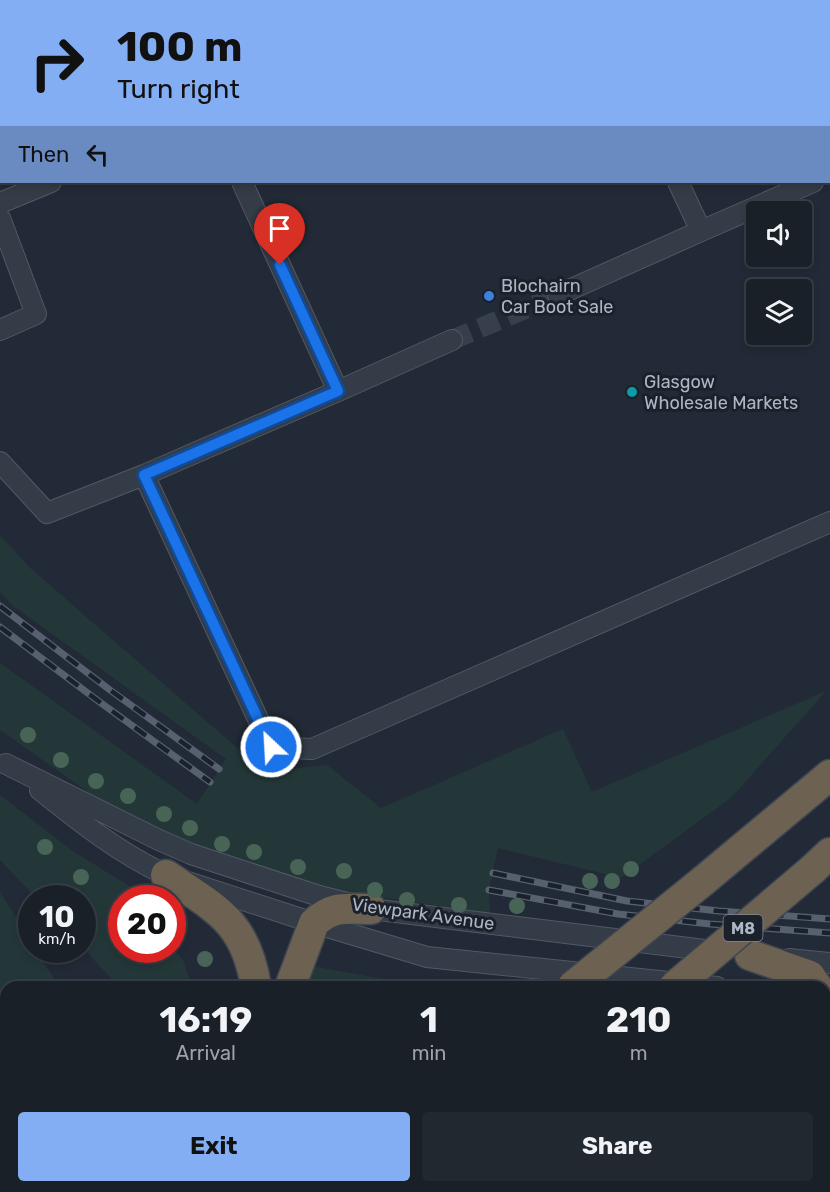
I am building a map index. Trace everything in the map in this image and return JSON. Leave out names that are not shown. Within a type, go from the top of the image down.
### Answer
[{"type":"highway","points":[[579,981],[830,776]]},
{"type":"highway","name":"M8","points":[[681,981],[821,861]]},
{"type":"highway","points":[[166,875],[221,912],[231,922],[250,960],[255,981]]},
{"type":"highway","points":[[292,981],[314,924],[324,914],[338,908],[371,909]]},
{"type":"highway","points":[[750,955],[810,976],[813,981]]},
{"type":"street","points":[[0,203],[49,183]]},
{"type":"street","points":[[242,183],[338,391]]},
{"type":"street","points":[[678,183],[701,231]]},
{"type":"street","points":[[558,295],[811,183]]},
{"type":"street","points":[[0,218],[36,314],[0,330]]},
{"type":"street","points":[[0,462],[47,513],[144,475],[452,340]]},
{"type":"street","points":[[144,475],[271,747],[312,749],[830,522]]},
{"type":"street","name":"Viewpark Avenue","points":[[3,761],[101,838],[144,865],[166,875],[314,924],[427,957],[659,981]]},
{"type":"street","name":"Viewpark Avenue","points":[[3,761],[190,854],[319,896],[371,909],[830,963]]},
{"type":"shaded area","points":[[0,535],[30,568],[265,772],[327,765],[381,808],[563,729],[592,792],[826,691],[731,798],[621,878],[498,848],[489,890],[490,913],[331,890],[228,861],[105,804],[0,730],[0,663],[197,804],[226,759],[13,606],[0,592]]},
{"type":"shaded area","points":[[0,795],[74,852],[128,885],[108,885],[108,963],[184,963],[190,981],[113,981],[96,962],[96,885],[24,885],[0,860]]},
{"type":"shaded area","points":[[0,892],[18,921],[18,963],[44,963],[55,981],[0,981]]},
{"type":"shaded area","points":[[311,966],[395,981],[305,981]]},
{"type":"tunnel","points":[[452,340],[558,295]]},
{"type":"railway","points":[[0,606],[219,769]]},
{"type":"railway","points":[[0,627],[210,782]]},
{"type":"railway","points":[[493,873],[627,901],[719,911],[830,919]]},
{"type":"railway","points":[[489,890],[618,914],[830,933]]},
{"type":"place","name":"Blochairn Car Boot Sale","points":[[489,296]]},
{"type":"place","name":"Glasgow Wholesale Markets","points":[[632,392]]},
{"type":"route","points":[[271,747],[144,475],[338,391],[280,265]]}]
